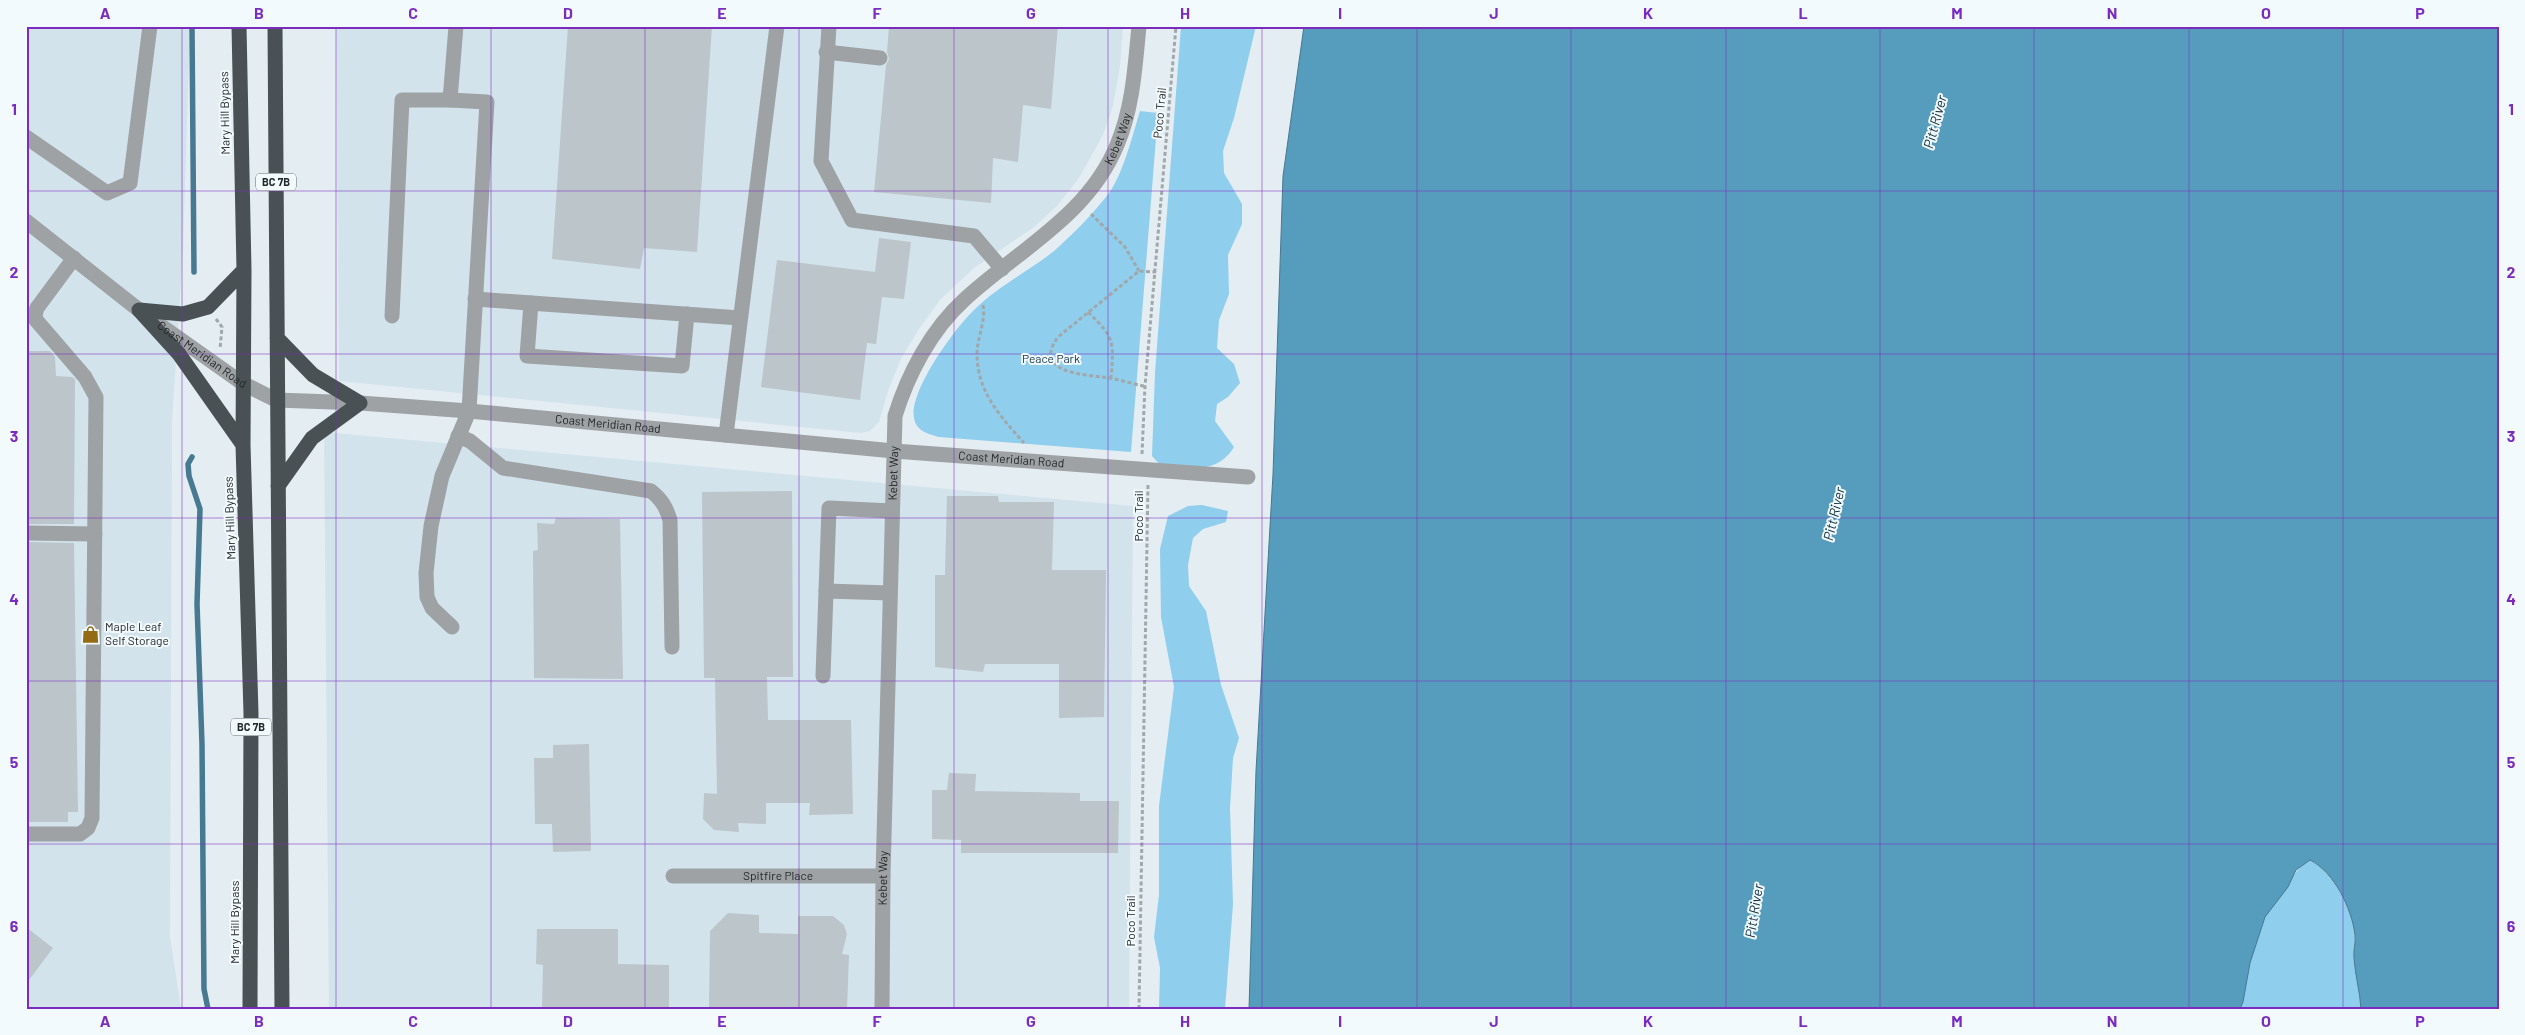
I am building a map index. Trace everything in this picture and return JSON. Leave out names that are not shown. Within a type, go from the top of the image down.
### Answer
[{"type":"highway","name":"Mary Hill Bypass","points":[[239,26],[244,270],[243,445],[251,713],[250,1009]]},
{"type":"highway","name":"BC 7B","points":[[275,26],[276,400],[282,1009]]},
{"type":"highway","points":[[139,310],[184,314],[208,307],[244,270]]},
{"type":"highway","points":[[139,310],[178,354],[243,445]]},
{"type":"highway","points":[[277,338],[313,375],[360,403],[312,438],[278,486]]},
{"type":"street","points":[[26,137],[106,193],[130,182],[150,26]]},
{"type":"street","points":[[450,100],[456,26]]},
{"type":"street","points":[[726,435],[777,26]]},
{"type":"street","points":[[829,26],[821,161],[852,220],[974,236],[1002,269]]},
{"type":"street","name":"Kebet Way","points":[[882,1009],[883,876],[895,416],[904,386],[940,328],[963,300],[1064,219],[1101,174],[1117,146],[1130,108],[1138,26]]},
{"type":"street","points":[[826,52],[880,58]]},
{"type":"street","points":[[392,316],[402,100],[487,102],[469,411],[442,476],[431,526],[426,572],[427,597],[432,608],[452,627]]},
{"type":"street","name":"Coast Meridian Road","points":[[26,221],[139,310],[242,382],[276,400],[360,403],[469,411],[894,451],[1248,477]]},
{"type":"street","points":[[26,834],[80,834],[88,828],[92,818],[96,397],[85,377],[36,320],[35,315],[37,308],[74,258]]},
{"type":"street","points":[[475,299],[740,318]]},
{"type":"street","points":[[531,303],[527,356],[682,366],[687,314]]},
{"type":"street","points":[[458,436],[470,441],[503,468],[651,491],[659,497],[666,505],[670,520],[672,648]]},
{"type":"street","points":[[823,676],[829,508],[892,511]]},
{"type":"street","points":[[26,533],[95,534]]},
{"type":"street","points":[[826,592],[890,593]]},
{"type":"street","name":"Spitfire Place","points":[[673,876],[883,876]]},
{"type":"path","name":"Poco Trail","points":[[1139,1009],[1148,471],[1142,457],[1144,386],[1156,272],[1176,26]]},
{"type":"path","points":[[1079,203],[1125,247],[1139,271]]},
{"type":"path","points":[[1144,386],[1111,378],[1065,372],[1052,358],[1053,344],[1058,337],[1139,271],[1156,272]]},
{"type":"path","points":[[979,288],[985,316],[977,354],[983,388],[998,414],[1028,447],[1027,461]]},
{"type":"path","points":[[1088,312],[1107,330],[1111,340],[1113,350],[1111,378]]},
{"type":"path","points":[[215,317],[222,328],[220,349]]},
{"type":"shaded area","points":[[26,26],[190,26],[183,248],[172,423],[170,936],[181,1009],[26,1009]]},
{"type":"shaded area","points":[[336,26],[1123,26],[1120,66],[1113,106],[1103,135],[1079,178],[1057,206],[1034,227],[974,268],[940,300],[902,357],[889,388],[879,422],[870,431],[861,433],[339,381]]},
{"type":"shaded area","points":[[324,432],[1133,506],[1129,1009],[329,1009]]},
{"type":"green space","points":[[1181,26],[1256,26],[1234,118],[1223,151],[1224,173],[1242,204],[1242,224],[1228,255],[1229,294],[1219,320],[1217,348],[1234,364],[1240,383],[1228,397],[1217,404],[1215,421],[1234,447],[1220,462],[1202,468],[1162,467],[1152,456],[1155,373]]},
{"type":"green space","name":"Peace Park","points":[[1140,111],[1158,113],[1131,452],[939,437],[920,429],[915,422],[914,406],[926,377],[945,345],[983,301],[1054,251],[1103,201],[1119,175]]},
{"type":"green space","points":[[1202,505],[1228,511],[1226,522],[1203,529],[1193,538],[1188,565],[1189,586],[1206,611],[1221,685],[1239,738],[1233,758],[1230,808],[1233,904],[1225,1009],[1159,1009],[1160,968],[1154,937],[1159,895],[1159,806],[1174,687],[1161,617],[1160,549],[1168,516],[1188,506]]},
{"type":"green space","points":[[2310,860],[2318,865],[2334,883],[2351,916],[2355,937],[2354,960],[2368,1009],[2205,1009],[2276,900],[2300,868]]},
{"type":"water","name":"Pitt River","points":[[1304,26],[2499,26],[2499,1009],[2361,1009],[2355,971],[2355,935],[2350,914],[2334,882],[2327,873],[2310,860],[2296,870],[2288,887],[2265,917],[2250,963],[2240,1009],[1249,1009],[1256,771],[1273,474],[1283,176]]},
{"type":"building","points":[[568,26],[712,26],[697,252],[644,248],[640,269],[552,259]]},
{"type":"building","points":[[889,26],[1058,26],[1051,109],[1023,105],[1018,162],[993,158],[991,203],[874,192],[886,65],[889,59],[887,52]]},
{"type":"building","points":[[879,238],[911,242],[904,299],[882,297],[876,344],[867,343],[860,400],[761,387],[777,260],[875,272]]},
{"type":"building","points":[[26,351],[50,351],[55,357],[56,376],[72,377],[75,379],[74,524],[26,524]]},
{"type":"building","points":[[792,491],[793,677],[767,677],[768,720],[851,720],[853,814],[809,815],[810,803],[766,803],[766,824],[738,823],[739,832],[714,830],[703,819],[704,793],[717,794],[715,678],[704,678],[702,492]]},
{"type":"building","points":[[947,496],[998,496],[999,502],[1054,502],[1052,570],[1106,570],[1104,717],[1059,718],[1059,664],[985,664],[983,672],[935,667],[935,575],[945,575]]},
{"type":"building","points":[[556,518],[620,519],[623,679],[534,678],[533,551],[538,550],[537,523],[554,524]]},
{"type":"building","points":[[26,542],[74,543],[78,812],[68,812],[68,822],[26,822]]},
{"type":"building","points":[[589,744],[591,851],[553,852],[552,824],[535,824],[534,758],[553,758],[553,745]]},
{"type":"building","points":[[949,773],[976,774],[975,791],[1080,793],[1080,801],[1119,801],[1118,853],[961,853],[961,840],[932,839],[932,790],[947,790]]},
{"type":"building","points":[[728,913],[759,915],[759,933],[798,934],[798,916],[833,916],[844,925],[847,934],[842,954],[849,955],[847,1009],[709,1009],[710,931]]},
{"type":"building","points":[[26,927],[53,948],[26,984]]},
{"type":"building","points":[[537,929],[618,929],[618,964],[669,965],[669,1009],[542,1009],[543,965],[536,964]]},
{"type":"waterway","points":[[192,26],[194,272]]},
{"type":"waterway","points":[[192,457],[188,464],[189,476],[200,509],[197,604],[202,744],[204,989],[208,1009]]},
{"type":"place","name":"Maple Leaf Self Storage","points":[[91,634]]}]
